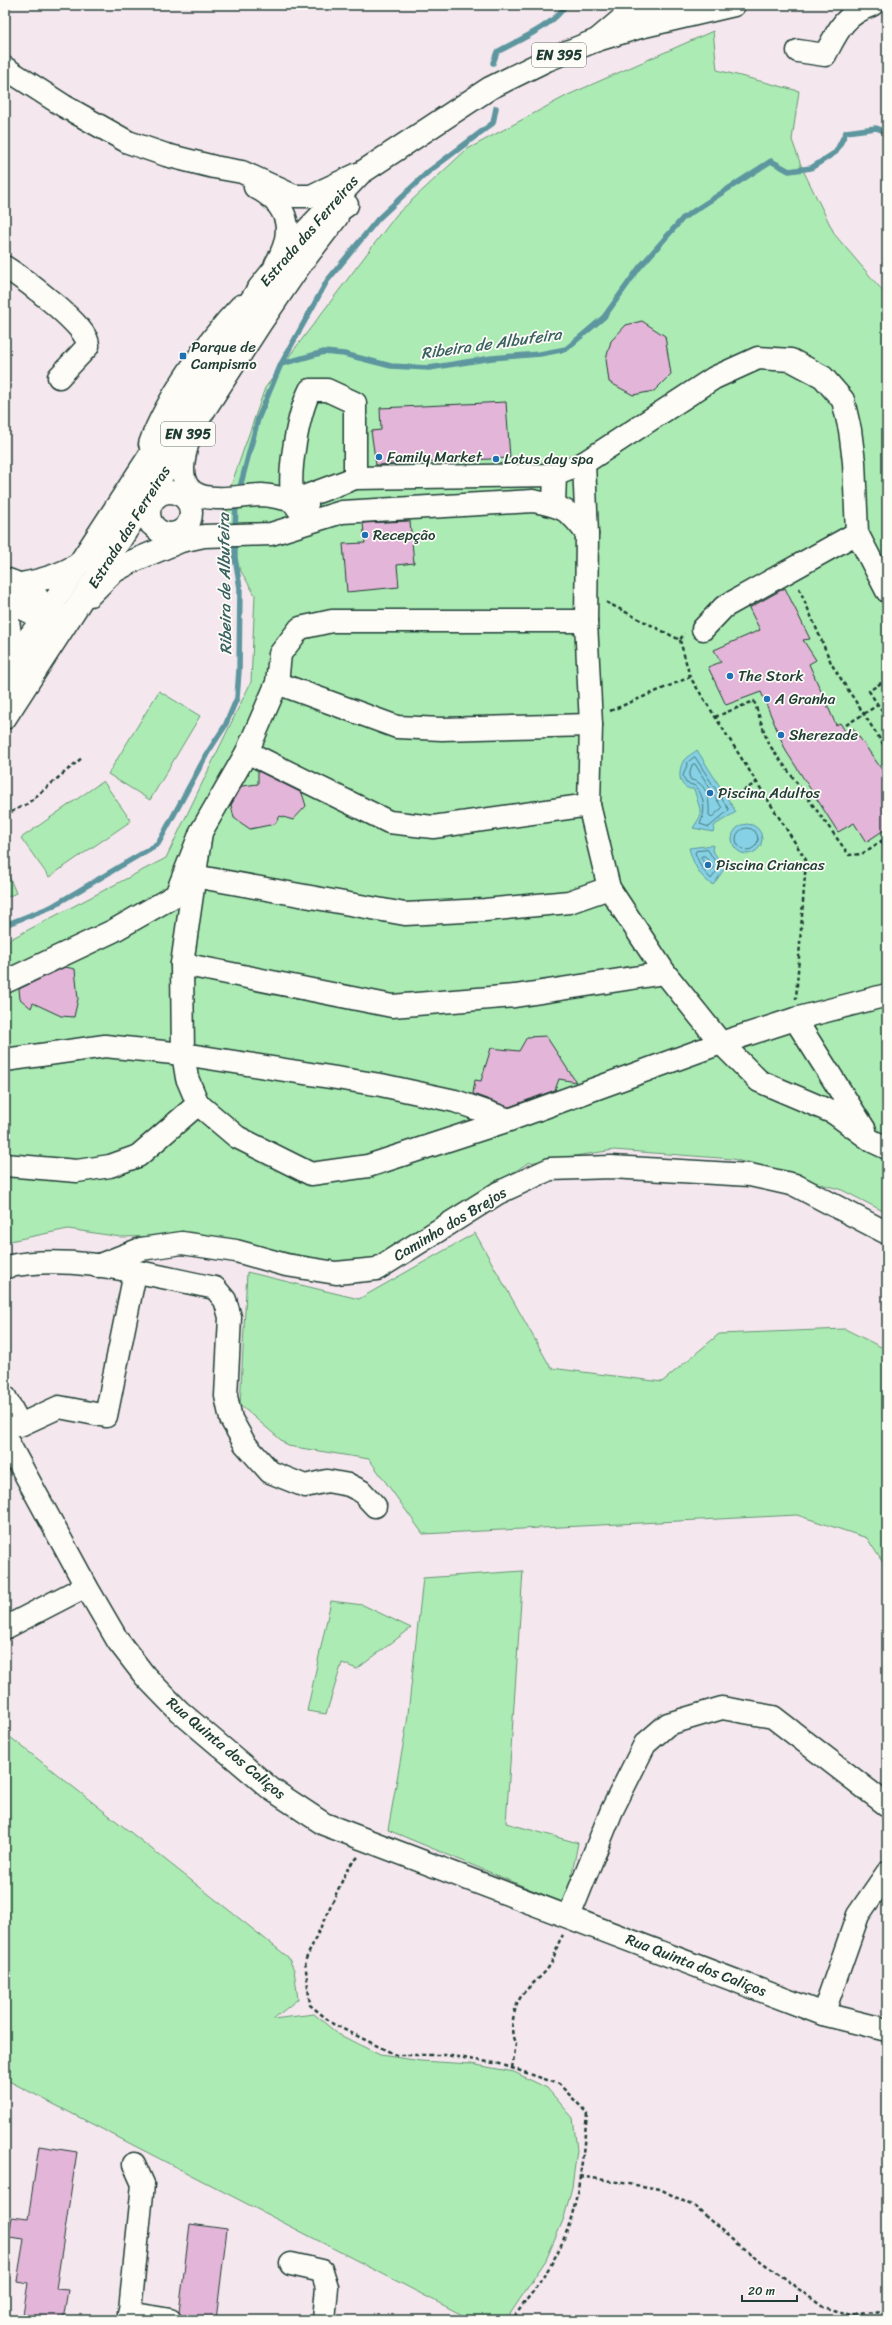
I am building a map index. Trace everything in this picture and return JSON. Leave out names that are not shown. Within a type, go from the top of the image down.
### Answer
[{"type":"street","points":[[597,40],[629,13],[662,5]]},
{"type":"street","name":"Estrada das Ferreiras","points":[[9,664],[45,616],[142,465],[264,282],[302,236],[361,173],[401,147],[442,117],[490,88],[547,60],[597,40],[640,27],[732,5]]},
{"type":"street","points":[[798,51],[825,55],[842,24],[856,10],[872,5]]},
{"type":"street","points":[[5,68],[64,106],[128,142],[166,155],[214,167],[268,194],[288,202],[304,226],[321,224],[347,205]]},
{"type":"street","name":"Estrada das Ferreiras","points":[[5,718],[82,602],[161,501],[195,424],[303,261],[347,205],[401,147]]},
{"type":"street","points":[[288,202],[311,196],[329,189],[361,173]]},
{"type":"street","points":[[142,465],[156,428],[167,407],[220,327],[264,282],[285,248],[288,202]]},
{"type":"street","points":[[303,261],[314,231],[312,226]]},
{"type":"street","points":[[9,275],[71,318],[88,339],[88,346],[59,377]]},
{"type":"street","points":[[184,530],[169,535],[156,530],[161,501],[147,472],[209,374],[219,348]]},
{"type":"street","points":[[293,501],[355,478],[555,475],[584,463],[714,378],[758,358],[790,360],[823,377],[843,400],[850,430],[854,462],[857,533],[887,591]]},
{"type":"street","points":[[308,523],[293,501],[293,474],[298,426],[303,404],[310,390],[327,390],[355,403],[355,478]]},
{"type":"street","points":[[10,586],[35,582],[76,567],[102,546],[120,516],[161,501],[186,486],[182,469],[183,455],[195,424]]},
{"type":"street","points":[[584,463],[587,534],[586,621],[591,722],[589,805],[609,888],[664,973],[721,1043],[759,1081],[834,1113],[879,1145]]},
{"type":"street","points":[[554,504],[555,475]]},
{"type":"street","points":[[161,501],[262,495],[342,512]]},
{"type":"street","points":[[157,551],[184,530],[188,524],[191,513],[161,501]]},
{"type":"street","points":[[10,586],[33,615],[51,618],[61,616],[82,602],[113,572],[157,551],[189,540],[234,535],[271,534],[342,512],[533,501],[554,504],[575,516],[587,534]]},
{"type":"street","points":[[695,628],[724,607],[857,533]]},
{"type":"street","points":[[9,664],[10,586]]},
{"type":"street","points":[[5,696],[37,652],[45,631],[45,616]]},
{"type":"street","points":[[176,895],[201,832],[247,752],[277,683],[280,654],[300,628],[332,621],[586,621]]},
{"type":"street","points":[[277,683],[397,727],[442,729],[591,722]]},
{"type":"street","points":[[247,752],[389,822],[433,827],[589,805]]},
{"type":"street","points":[[201,832],[182,964],[182,1054],[187,1078],[198,1104],[237,1137],[311,1174],[368,1166],[509,1120],[721,1043],[795,1019],[886,998]]},
{"type":"street","points":[[194,876],[405,914],[485,910],[569,902],[609,888]]},
{"type":"street","points":[[5,982],[113,931],[176,895],[194,876]]},
{"type":"street","points":[[182,964],[392,1006],[515,996],[664,973]]},
{"type":"street","points":[[795,1019],[879,1145]]},
{"type":"street","points":[[5,1060],[104,1046],[182,1054],[388,1087],[455,1100],[509,1120]]},
{"type":"street","points":[[5,1165],[77,1171],[110,1166],[138,1156],[198,1104]]},
{"type":"street","name":"Caminho dos Brejos","points":[[5,1266],[54,1261],[97,1266],[141,1249],[182,1243],[236,1252],[286,1265],[336,1273],[377,1269],[498,1193],[550,1169],[611,1167],[750,1175],[795,1185],[887,1233]]},
{"type":"street","points":[[97,1266],[215,1288],[225,1300],[230,1317],[226,1396],[231,1419],[245,1444],[270,1472],[305,1486],[327,1480],[349,1486],[361,1491],[375,1506]]},
{"type":"street","points":[[5,1397],[20,1425],[59,1407],[106,1416],[135,1273]]},
{"type":"street","name":"Rua Quinta dos Caliços","points":[[5,1437],[86,1586],[118,1641],[145,1676],[179,1711],[271,1789],[324,1824],[372,1843],[569,1916],[823,2014],[887,2030]]},
{"type":"street","points":[[5,1628],[86,1586]]},
{"type":"street","points":[[569,1916],[612,1810],[638,1757],[645,1744],[668,1724],[722,1708],[773,1717],[887,1805]]},
{"type":"street","points":[[823,2014],[858,1915],[887,1873]]},
{"type":"street","points":[[134,2164],[143,2184],[129,2317],[170,2320]]},
{"type":"street","points":[[291,2264],[322,2271],[327,2287],[324,2320]]},
{"type":"path","points":[[792,569],[832,666],[887,750]]},
{"type":"path","points":[[586,591],[680,640],[690,677],[806,860],[795,1019]]},
{"type":"path","points":[[680,640],[695,628]]},
{"type":"path","points":[[591,722],[690,677]]},
{"type":"path","points":[[887,679],[869,691],[887,719]]},
{"type":"path","points":[[715,717],[754,701],[768,743],[849,855],[862,854],[887,837]]},
{"type":"path","points":[[846,725],[878,705]]},
{"type":"path","points":[[5,815],[27,804],[83,757]]},
{"type":"path","points":[[743,791],[757,782]]},
{"type":"path","points":[[881,841],[887,851]]},
{"type":"path","points":[[372,1843],[349,1866],[305,1961],[310,2005],[333,2024],[396,2055],[446,2055],[500,2064],[559,2084],[587,2113],[574,2213],[555,2259],[512,2320]]},
{"type":"path","points":[[512,2068],[516,2044],[512,2038],[512,2026],[522,1995],[547,1970],[554,1959],[556,1946],[566,1930],[569,1916]]},
{"type":"path","points":[[580,2176],[660,2189],[695,2207],[736,2243],[823,2307],[852,2315],[887,2310]]},
{"type":"green space","points":[[713,31],[717,70],[799,91],[792,140],[802,168],[835,235],[887,296],[887,1213],[842,1190],[733,1159],[614,1150],[528,1163],[378,1258],[337,1263],[201,1235],[121,1237],[68,1229],[5,1242],[5,942],[166,858],[251,682],[255,595],[229,551],[226,500],[265,388],[397,214],[466,150],[568,95]]},
{"type":"green space","points":[[159,691],[200,716],[150,800],[108,774]]},
{"type":"green space","points":[[103,781],[131,821],[49,877],[21,838]]},
{"type":"green space","points":[[5,867],[16,893],[5,898]]},
{"type":"green space","points":[[475,1233],[551,1368],[662,1382],[719,1334],[845,1329],[887,1350],[887,1569],[867,1538],[797,1515],[423,1534],[369,1459],[288,1446],[240,1405],[247,1272],[359,1299]]},
{"type":"green space","points":[[523,1571],[506,1823],[578,1843],[566,1904],[388,1830],[407,1723],[423,1578]]},
{"type":"green space","points":[[331,1601],[363,1605],[411,1628],[357,1669],[342,1663],[326,1714],[307,1711]]},
{"type":"green space","points":[[5,1733],[288,1957],[294,1970],[298,1999],[273,2019],[314,2014],[338,2034],[380,2055],[421,2061],[471,2064],[514,2072],[547,2088],[573,2118],[577,2150],[572,2187],[564,2218],[546,2260],[506,2320],[472,2320],[5,2079]]},
{"type":"water","name":"Piscina Adultos","points":[[697,750],[736,812],[715,825],[713,832],[693,828],[700,817],[700,809],[694,789],[685,786],[680,779],[680,769],[684,760]]},
{"type":"water","name":"Piscina Adultos","points":[[747,824],[758,828],[762,839],[758,850],[747,854],[736,850],[732,839],[736,828]]},
{"type":"water","name":"Piscina Criancas","points":[[713,845],[712,850],[725,868],[713,885],[700,874],[692,859],[689,848]]},
{"type":"building","points":[[642,321],[665,336],[671,374],[654,391],[633,395],[609,382],[606,359],[611,341],[626,325]]},
{"type":"building","points":[[506,402],[510,458],[376,465],[371,431],[381,430],[380,408]]},
{"type":"building","points":[[410,521],[414,563],[397,565],[399,587],[347,592],[343,544],[365,543],[363,523]]},
{"type":"building","points":[[785,588],[810,639],[803,640],[816,660],[809,664],[836,725],[840,723],[847,734],[853,728],[887,777],[887,828],[866,842],[854,823],[838,832],[786,751],[761,692],[726,705],[708,667],[721,662],[714,650],[760,630],[749,608]]},
{"type":"building","points":[[258,771],[302,793],[306,806],[293,820],[280,816],[275,824],[250,829],[234,818],[231,805],[242,786],[258,784]]},
{"type":"building","points":[[65,967],[75,969],[78,999],[74,1017],[61,1016],[33,1003],[31,1008],[20,999],[19,989]]},
{"type":"building","points":[[546,1036],[576,1082],[559,1079],[555,1090],[509,1107],[473,1094],[475,1080],[481,1081],[491,1048],[519,1051],[527,1037]]},
{"type":"building","points":[[39,2146],[77,2152],[56,2289],[68,2290],[63,2320],[23,2315],[28,2283],[17,2281],[24,2239],[9,2237],[12,2217],[28,2219]]},
{"type":"building","points":[[190,2224],[227,2229],[216,2320],[182,2320],[179,2312]]},
{"type":"waterway","points":[[493,63],[497,52],[545,26],[561,12],[565,5]]},
{"type":"waterway","points":[[281,364],[327,281],[378,219],[428,172],[493,123],[496,108]]},
{"type":"waterway","name":"Ribeira de Albufeira","points":[[239,491],[258,419],[281,364],[324,352],[344,354],[391,366],[429,368],[492,358],[540,354],[566,349],[604,317],[639,268],[683,218],[771,161],[789,171],[811,168],[836,152],[846,132],[876,128],[887,132]]},
{"type":"waterway","name":"Ribeira de Albufeira","points":[[235,531],[236,502]]},
{"type":"waterway","name":"Ribeira de Albufeira","points":[[5,925],[51,907],[158,844],[208,752],[225,726],[237,698],[239,670],[240,588],[235,558],[235,540]]},
{"type":"place","name":"Parque de Campismo","points":[[183,356]]},
{"type":"place","name":"Family Market","points":[[379,457]]},
{"type":"place","name":"Lotus day spa","points":[[496,459]]},
{"type":"place","name":"Recepção","points":[[365,535]]},
{"type":"place","name":"The Stork","points":[[730,676]]},
{"type":"place","name":"A Granha","points":[[767,699]]},
{"type":"place","name":"Sherezade","points":[[781,735]]},
{"type":"place","name":"Piscina Adultos","points":[[710,793]]},
{"type":"place","name":"Piscina Criancas","points":[[708,865]]}]
